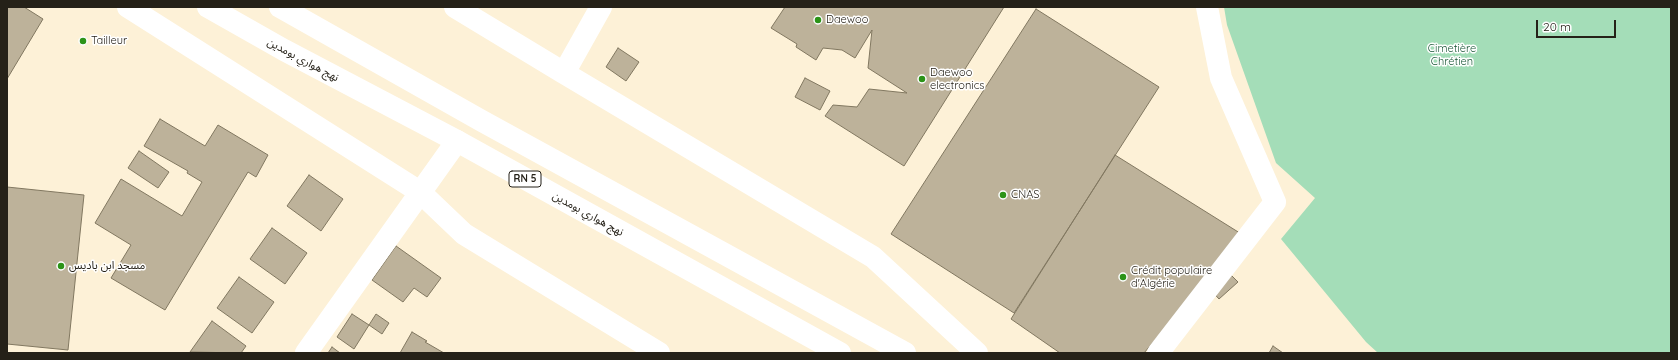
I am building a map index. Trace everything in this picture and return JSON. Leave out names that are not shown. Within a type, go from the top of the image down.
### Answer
[{"type":"street","points":[[128,7],[420,192],[464,234],[659,353]]},
{"type":"street","name":"نهج هواري بومدين","points":[[208,7],[284,50],[457,142],[840,353]]},
{"type":"street","name":"RN 5","points":[[280,7],[482,121],[905,353]]},
{"type":"street","points":[[455,7],[873,257],[977,353]]},
{"type":"street","points":[[564,73],[601,7]]},
{"type":"street","points":[[1158,353],[1275,202],[1221,78],[1207,7]]},
{"type":"street","points":[[306,353],[457,142]]},
{"type":"green space","name":"Cimetière Chrétien","points":[[1224,7],[1671,7],[1671,353],[1378,353],[1366,342],[1281,239],[1315,198],[1276,163],[1227,25]]},
{"type":"building","points":[[7,7],[24,7],[43,19],[7,79]]},
{"type":"building","name":"Daewoo electronics","points":[[785,7],[1004,7],[904,166],[825,116],[833,105],[857,107],[869,89],[907,93],[868,68],[872,30],[855,58],[842,50],[823,48],[816,60],[796,47],[797,44],[771,28]]},
{"type":"building","name":"CNAS","points":[[1036,9],[1159,87],[1014,313],[891,234]]},
{"type":"building","points":[[618,48],[639,62],[626,81],[606,67]]},
{"type":"building","points":[[805,78],[830,91],[820,110],[795,97]]},
{"type":"building","points":[[160,119],[205,146],[218,125],[268,155],[256,177],[248,172],[165,310],[111,278],[131,245],[95,223],[121,179],[182,216],[202,182],[187,173],[188,171],[144,146]]},
{"type":"building","points":[[139,151],[169,172],[158,188],[128,168]]},
{"type":"building","name":"Crédit populaire d'Algérie","points":[[1115,155],[1243,235],[1144,353],[1060,353],[1011,319]]},
{"type":"building","points":[[309,175],[343,199],[321,231],[287,206]]},
{"type":"building","points":[[7,187],[84,195],[68,350],[7,344]]},
{"type":"building","points":[[272,228],[307,253],[285,284],[250,259]]},
{"type":"building","points":[[396,246],[441,278],[427,297],[414,288],[403,302],[372,280]]},
{"type":"building","points":[[1228,272],[1238,282],[1219,299],[1209,288]]},
{"type":"building","points":[[239,277],[274,302],[252,333],[217,308]]},
{"type":"building","points":[[352,314],[369,325],[354,349],[337,337]]},
{"type":"building","points":[[376,314],[389,323],[382,334],[369,325]]},
{"type":"building","points":[[212,321],[246,346],[241,353],[190,352]]},
{"type":"building","points":[[412,332],[427,341],[425,342],[444,353],[400,353]]},
{"type":"building","points":[[1273,346],[1283,353],[1269,353]]},
{"type":"building","points":[[332,347],[340,353],[328,353]]},
{"type":"place","name":"Daewoo","points":[[818,20]]},
{"type":"place","name":"Tailleur","points":[[83,41]]},
{"type":"place","name":"Daewoo electronics","points":[[922,79]]},
{"type":"place","name":"CNAS","points":[[1003,195]]},
{"type":"place","name":"مسجد ابن باديس","points":[[61,266]]},
{"type":"place","name":"Crédit populaire d'Algérie","points":[[1123,277]]}]
